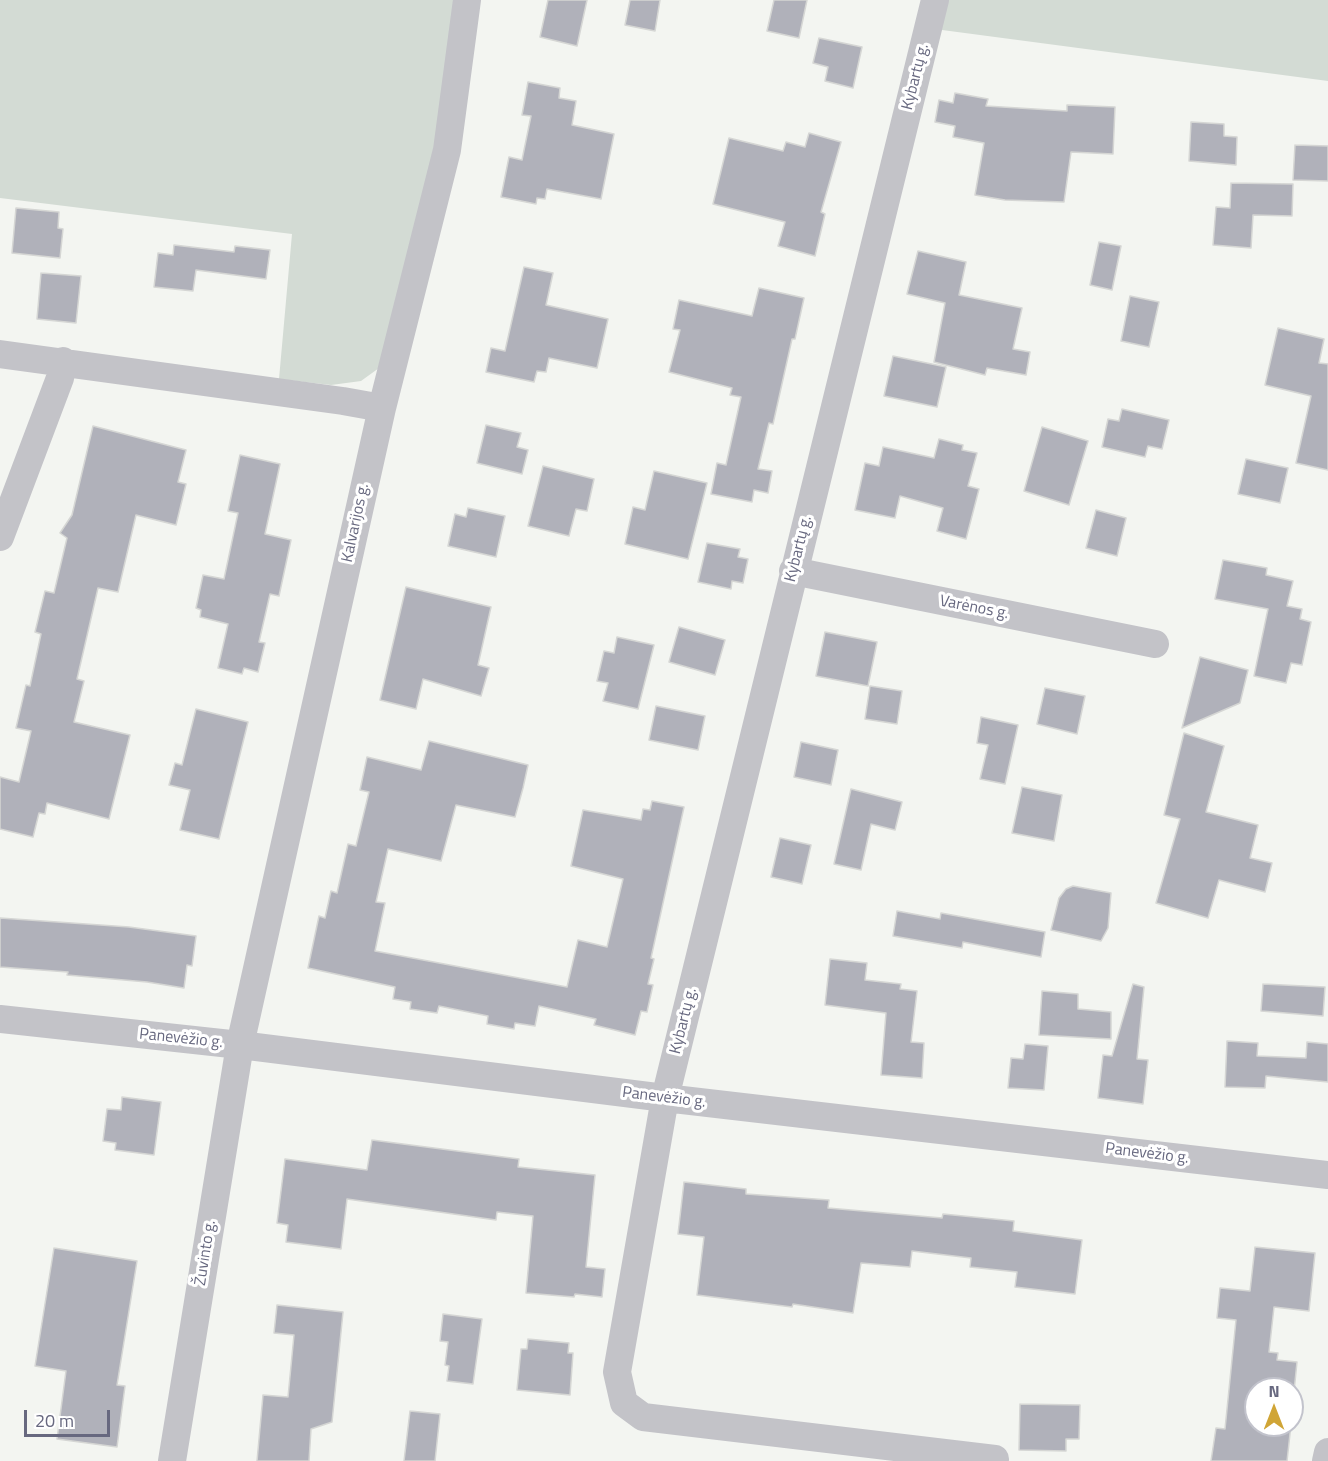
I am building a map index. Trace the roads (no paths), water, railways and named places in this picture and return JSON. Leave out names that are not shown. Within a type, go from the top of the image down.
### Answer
[{"type":"street","name":"Kalvarijos g.","points":[[240,1045],[382,408],[447,150],[466,0]]},
{"type":"street","name":"Kybartų g.","points":[[935,0],[665,1098],[617,1372],[624,1403],[643,1417],[995,1459]]},
{"type":"street","points":[[0,354],[382,408]]},
{"type":"street","points":[[0,537],[60,378],[63,362]]},
{"type":"street","name":"Varėnos g.","points":[[793,571],[1155,644]]},
{"type":"street","name":"Panevėžio g.","points":[[0,1019],[240,1045],[665,1098],[1328,1175]]},
{"type":"street","name":"Žuvinto g.","points":[[172,1461],[240,1045]]},
{"type":"street","points":[[1326,1461],[1328,1452]]}]
